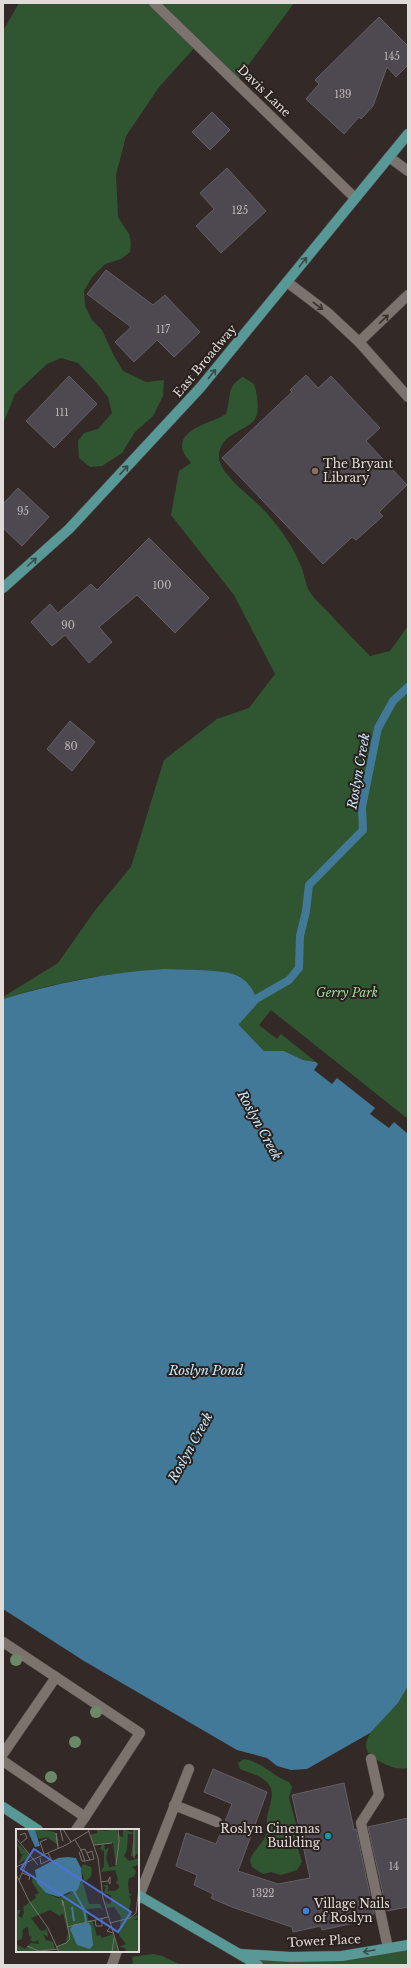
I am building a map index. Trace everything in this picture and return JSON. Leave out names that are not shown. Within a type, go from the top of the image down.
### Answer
[{"type":"main road","name":"East Broadway","points":[[3,588],[69,529],[185,404],[408,134]]},
{"type":"main road","points":[[3,1807],[36,1829]]},
{"type":"main road","points":[[139,1898],[258,1965]]},
{"type":"main road","name":"Tower Place","points":[[240,1954],[291,1957],[342,1956],[408,1945]]},
{"type":"street","name":"Davis Lane","points":[[154,3],[355,198]]},
{"type":"street","points":[[389,157],[408,171]]},
{"type":"street","points":[[287,282],[328,313],[359,342],[408,398]]},
{"type":"street","points":[[359,342],[408,295]]},
{"type":"street","points":[[3,1642],[140,1733],[77,1829]]},
{"type":"street","points":[[3,1754],[56,1677]]},
{"type":"street","points":[[371,1759],[379,1795],[361,1823],[388,1948]]},
{"type":"street","points":[[3,1761],[85,1817]]},
{"type":"street","points":[[139,1894],[189,1769]]},
{"type":"street","points":[[174,1806],[217,1822]]},
{"type":"street","points":[[112,1965],[117,1952]]},
{"type":"green space","points":[[19,3],[294,3],[236,82],[197,45],[159,87],[126,136],[116,175],[118,217],[129,234],[131,243],[130,252],[121,259],[105,264],[92,277],[84,291],[85,306],[92,320],[102,330],[123,371],[146,382],[164,380],[163,396],[153,416],[135,432],[122,453],[102,466],[90,467],[79,458],[78,441],[84,433],[98,429],[112,413],[108,397],[78,363],[61,358],[47,364],[15,394],[3,424],[3,31]]},
{"type":"green space","name":"Gerry Park","points":[[243,377],[254,384],[258,406],[257,414],[249,425],[230,437],[224,442],[220,449],[219,458],[225,471],[230,478],[274,521],[284,535],[297,558],[308,589],[312,595],[370,656],[390,651],[408,626],[408,1119],[271,1010],[259,1025],[277,1039],[281,1034],[316,1062],[303,1060],[284,1051],[264,1051],[238,1024],[238,1016],[252,1008],[237,975],[195,971],[146,971],[122,973],[98,976],[50,986],[3,999],[3,997],[58,963],[96,909],[131,867],[164,760],[217,719],[249,708],[275,674],[234,595],[171,515],[179,471],[191,463],[183,451],[183,440],[186,435],[198,427],[226,414],[231,388]]},
{"type":"green space","points":[[408,1686],[408,1768],[400,1768],[393,1767],[379,1761],[370,1755],[366,1747],[367,1740],[371,1732],[397,1704]]},
{"type":"green space","points":[[244,1759],[262,1766],[289,1782],[292,1787],[289,1798],[296,1824],[296,1842],[302,1862],[297,1870],[281,1875],[271,1872],[263,1874],[252,1867],[250,1860],[251,1857],[266,1835],[267,1818],[272,1792],[268,1783],[263,1779],[240,1769],[238,1763]]},
{"type":"green space","points":[[408,1945],[408,1965],[258,1965],[240,1954],[291,1957]]},
{"type":"green space","points":[[153,1954],[162,1956],[181,1965],[131,1965],[133,1963],[132,1957]]},
{"type":"water","name":"Roslyn Pond","points":[[165,969],[223,972],[241,978],[252,989],[256,999],[252,1008],[238,1016],[238,1024],[264,1051],[284,1051],[303,1060],[322,1063],[408,1131],[408,1686],[398,1703],[370,1733],[307,1769],[291,1770],[277,1766],[267,1758],[237,1750],[84,1661],[3,1609],[3,999],[83,979],[144,970]]},
{"type":"pier","points":[[313,1059],[323,1062],[408,1128],[408,1134],[394,1122],[389,1128],[370,1114],[375,1108],[337,1078],[332,1084],[314,1070],[318,1064]]},
{"type":"building","points":[[379,17],[408,46],[408,65],[396,77],[387,67],[373,106],[361,119],[359,117],[344,134],[306,99],[319,84],[315,80]]},
{"type":"building","points":[[212,112],[230,130],[210,150],[192,132]]},
{"type":"building","points":[[227,168],[266,211],[221,253],[196,226],[214,209],[200,193]]},
{"type":"building","points":[[106,270],[153,305],[165,295],[200,332],[174,357],[157,340],[134,362],[115,342],[131,327],[87,294]]},
{"type":"building","name":"The Bryant Library","points":[[306,375],[318,388],[331,376],[380,428],[366,441],[407,485],[379,512],[383,516],[356,540],[352,537],[323,564],[222,458],[292,392],[290,390]]},
{"type":"building","points":[[69,376],[97,404],[54,448],[26,421]]},
{"type":"building","points":[[18,488],[49,517],[22,546],[3,528],[3,504]]},
{"type":"building","points":[[149,538],[209,598],[175,633],[137,595],[99,627],[112,642],[89,663],[65,635],[52,646],[31,622],[50,604],[58,613],[91,584],[97,590]]},
{"type":"building","points":[[70,721],[95,742],[72,771],[47,749]]},
{"type":"building","points":[[213,1769],[267,1792],[238,1871],[278,1884],[310,1878],[292,1795],[344,1783],[354,1830],[356,1829],[374,1914],[372,1914],[373,1919],[322,1930],[321,1926],[293,1932],[292,1927],[232,1907],[211,1898],[213,1894],[194,1885],[197,1875],[176,1866],[186,1833],[216,1844],[232,1804],[204,1792]]},
{"type":"building","points":[[408,1818],[408,1907],[387,1911],[368,1827]]},
{"type":"waterway","name":"Roslyn Creek","points":[[231,1027],[256,999],[289,980],[299,968],[300,936],[306,911],[309,885],[363,830],[362,807],[378,728],[393,701],[408,687]]},
{"type":"place","name":"The Bryant Library","points":[[315,471]]},
{"type":"place","name":"Roslyn Cinemas Building","points":[[328,1836]]},
{"type":"place","name":"Village Nails of Roslyn","points":[[306,1911]]}]
